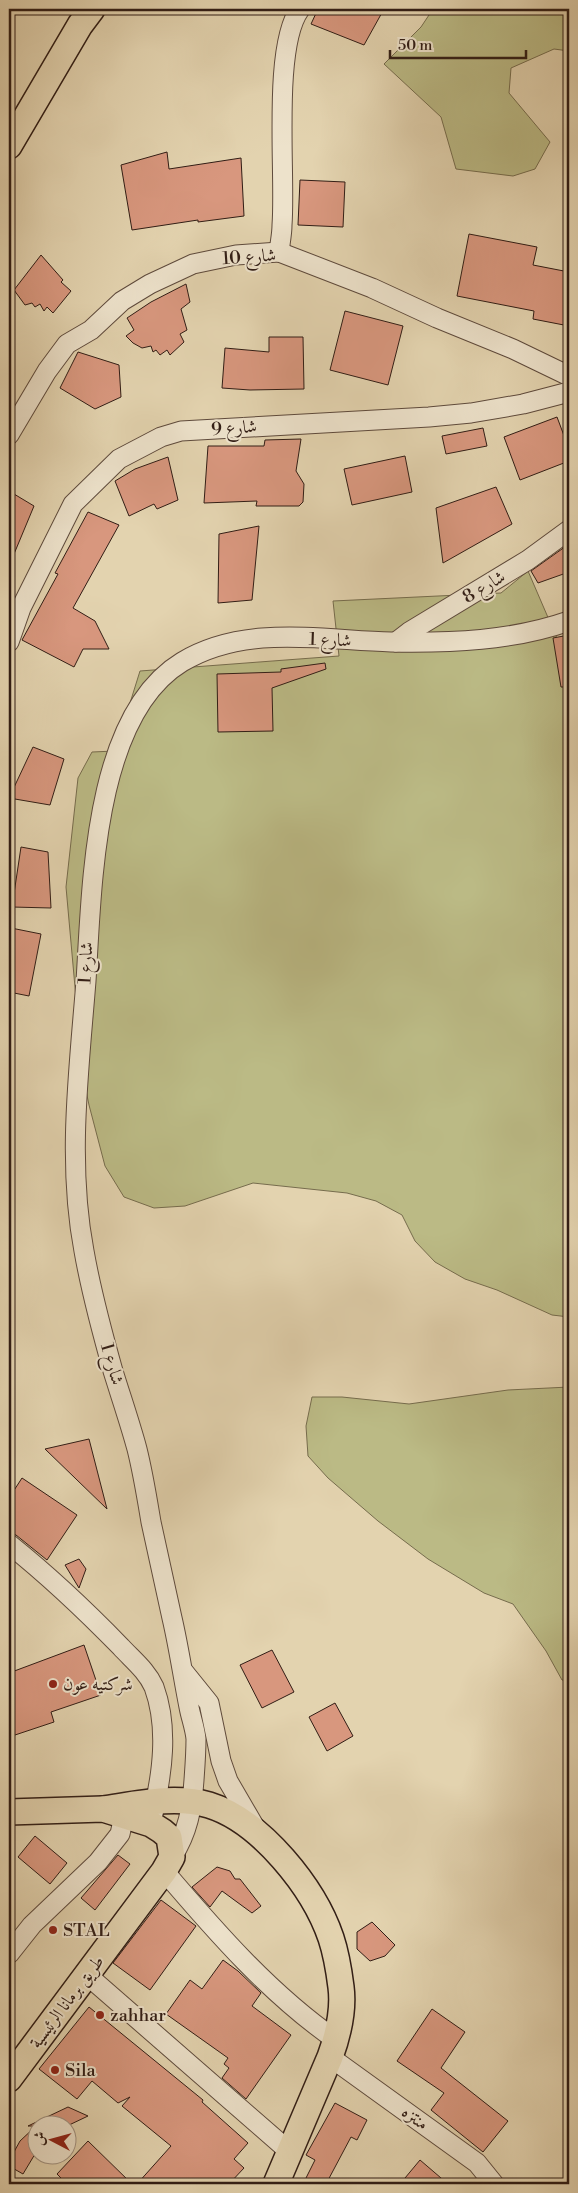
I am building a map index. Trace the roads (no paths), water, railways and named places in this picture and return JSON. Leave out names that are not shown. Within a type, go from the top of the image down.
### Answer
[{"type":"main road","points":[[9,146],[80,25],[92,9]]},
{"type":"main road","points":[[9,1812],[154,1812],[193,1802],[208,1805],[237,1818],[260,1835],[281,1855],[302,1884],[320,1912],[331,1938],[341,1988],[341,2015],[333,2048],[276,2184]]},
{"type":"main road","points":[[154,1812],[162,1831],[169,1837],[168,1864]]},
{"type":"main road","name":"طريق برمانا الرئيسية","points":[[9,2078],[168,1864]]},
{"type":"street","points":[[279,252],[282,225],[283,108],[286,59],[295,15],[300,9]]},
{"type":"street","name":"شارع 10","points":[[9,435],[47,371],[67,344],[91,330],[122,301],[150,284],[193,264],[236,255],[279,252],[372,288],[437,318],[513,349],[569,376]]},
{"type":"street","name":"شارع 9","points":[[9,642],[22,608],[73,504],[119,459],[161,437],[181,431],[471,413],[523,404],[569,392]]},
{"type":"street","name":"شارع 8","points":[[396,642],[409,632],[528,560],[569,530]]},
{"type":"street","name":"شارع 1","points":[[168,1864],[187,1829],[193,1802],[196,1734],[188,1706],[184,1672],[137,1450],[112,1367],[83,1250],[76,1189],[76,1143],[88,927],[97,836],[111,777],[132,718],[155,684],[170,670],[200,651],[240,639],[272,637],[396,642],[500,638],[541,631],[569,621]]},
{"type":"street","points":[[9,1544],[54,1580],[145,1671],[154,1687],[163,1726],[163,1749],[154,1812]]},
{"type":"street","points":[[184,1672],[209,1703],[221,1761],[228,1781],[260,1835]]},
{"type":"street","points":[[9,1954],[32,1925],[98,1862],[120,1834],[114,1812]]},
{"type":"street","name":"منتزه","points":[[168,1864],[220,1936],[305,2018],[333,2048],[478,2163],[494,2184]]},
{"type":"street","points":[[87,1975],[290,2152]]},
{"type":"place","name":"شركتيه عون","points":[[53,1684]]},
{"type":"place","name":"STAL","points":[[53,1930]]},
{"type":"place","name":"zahhar","points":[[100,2015]]},
{"type":"place","name":"Sila","points":[[55,2070]]}]
